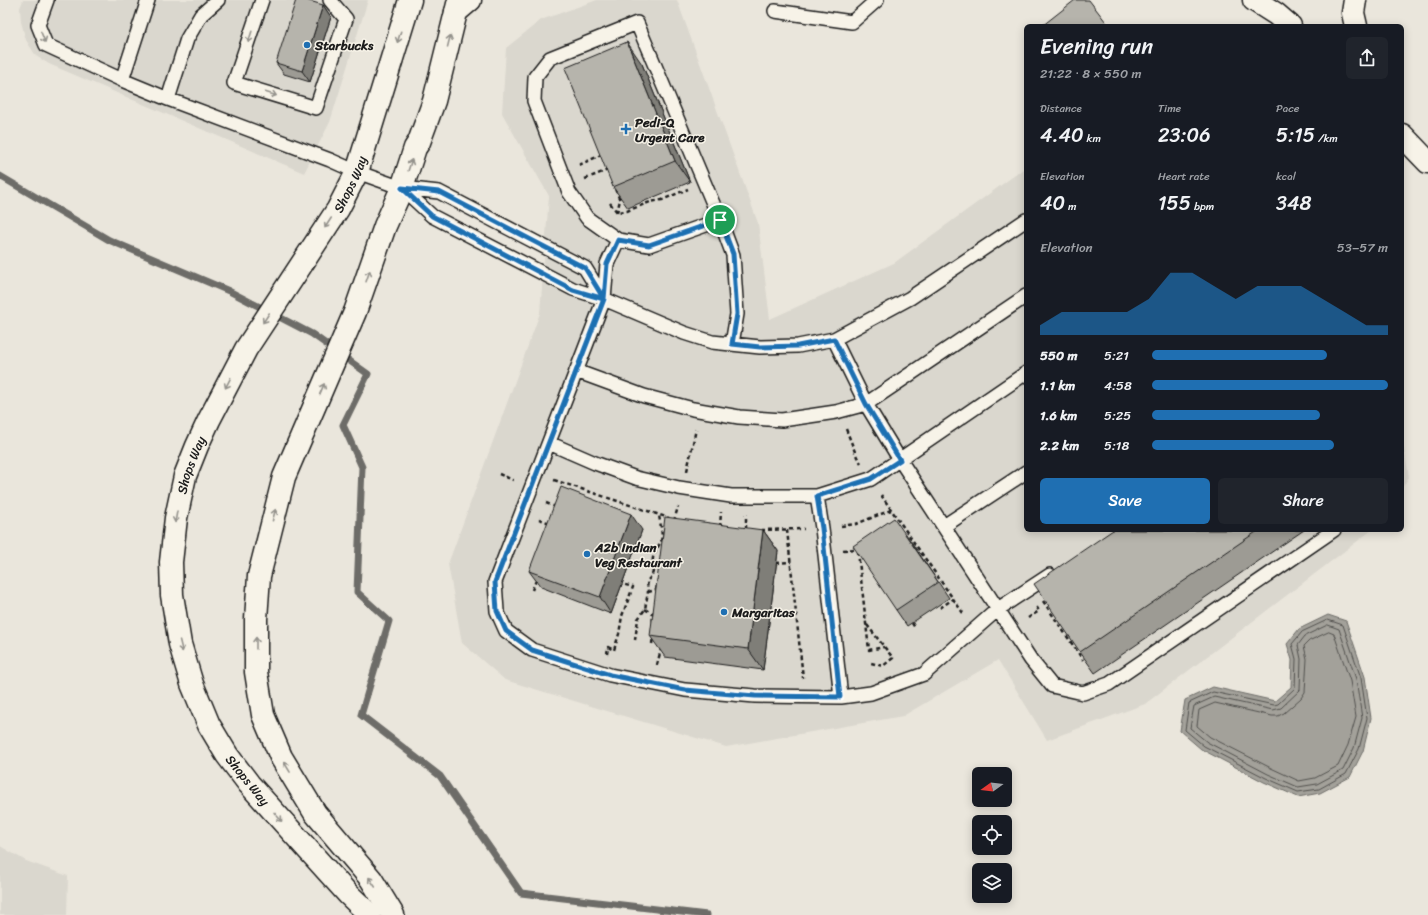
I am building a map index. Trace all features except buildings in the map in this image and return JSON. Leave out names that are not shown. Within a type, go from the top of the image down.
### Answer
[{"type":"main road","name":"Shops Way","points":[[370,915],[348,894],[249,784],[227,755],[209,725],[192,684],[180,644],[172,596],[171,562],[176,518],[187,470],[209,420],[246,349],[338,209],[357,172],[410,0]]},
{"type":"main road","points":[[1254,0],[1276,14],[1288,24]]},
{"type":"main road","points":[[1355,0],[1353,13],[1356,24]]},
{"type":"main road","points":[[393,915],[371,879],[315,813],[281,757],[263,716],[256,672],[256,619],[259,576],[284,476],[355,312],[384,226],[402,188],[415,148],[419,142],[434,101],[462,4]]},
{"type":"main road","points":[[1405,136],[1428,162]]},
{"type":"lane","points":[[47,0],[38,25],[46,45],[122,80],[168,99],[330,160],[357,172],[402,188],[439,192],[585,268],[604,299]]},
{"type":"lane","points":[[122,80],[148,0]]},
{"type":"lane","points":[[168,99],[186,39],[201,15],[218,0]]},
{"type":"lane","points":[[262,0],[234,83],[316,108],[346,19],[330,0]]},
{"type":"lane","points":[[775,11],[852,22],[877,0]]},
{"type":"lane","points":[[720,220],[649,245],[618,240],[587,218],[570,192],[534,101],[535,77],[550,58],[637,23],[720,220],[733,254],[737,314],[732,344]]},
{"type":"lane","points":[[402,188],[432,216],[573,290],[604,299],[684,333],[712,342],[760,347],[798,346],[834,339],[910,298],[1024,221]]},
{"type":"lane","points":[[618,240],[607,264],[604,299],[495,582],[497,611],[506,631],[532,650],[610,675],[685,690],[755,696],[840,697],[871,693],[924,674],[998,609],[1058,570]]},
{"type":"lane","points":[[576,371],[644,396],[700,410],[739,417],[782,420],[836,412],[866,404],[1024,297]]},
{"type":"lane","points":[[834,339],[866,404],[900,460],[1031,660],[1052,686],[1083,693],[1109,684],[1331,532]]},
{"type":"lane","points":[[549,443],[595,463],[636,478],[679,488],[731,496],[817,496],[871,479],[1024,374]]},
{"type":"lane","points":[[944,526],[1024,473]]},
{"type":"lane","points":[[817,496],[822,528],[840,697]]},
{"type":"path","points":[[598,148],[604,160]]},
{"type":"path","points":[[579,165],[602,155]]},
{"type":"path","points":[[585,179],[608,170],[606,165]]},
{"type":"path","points":[[618,212],[627,211],[650,202],[662,200],[704,182]]},
{"type":"path","points":[[614,185],[620,200],[618,212]]},
{"type":"path","points":[[610,203],[618,212]]},
{"type":"path","points":[[686,471],[700,410]]},
{"type":"path","points":[[846,428],[856,457],[862,465]]},
{"type":"path","points":[[552,479],[680,521]]},
{"type":"path","points":[[569,492],[572,486]]},
{"type":"path","points":[[880,494],[963,613]]},
{"type":"path","points":[[673,525],[678,506]]},
{"type":"path","points":[[837,526],[856,524],[891,510]]},
{"type":"path","points":[[634,640],[638,620],[645,609],[648,592],[647,581],[652,576],[654,569],[653,558],[661,541],[662,532],[659,515]]},
{"type":"path","points":[[713,527],[726,528]]},
{"type":"path","points":[[898,532],[903,528]]},
{"type":"path","points":[[739,529],[750,530]]},
{"type":"path","points":[[757,530],[806,529]]},
{"type":"path","points":[[787,530],[803,679]]},
{"type":"path","points":[[857,546],[869,650],[884,647]]},
{"type":"path","points":[[656,553],[660,552]]},
{"type":"path","points":[[776,562],[791,562]]},
{"type":"path","points":[[532,590],[537,576]]},
{"type":"path","points":[[648,592],[656,591],[659,576]]},
{"type":"path","points":[[606,654],[608,648],[614,650],[619,634],[622,616],[633,587],[622,584]]},
{"type":"path","points":[[940,608],[953,599]]},
{"type":"path","points":[[1028,618],[1039,611],[1035,604],[1042,599],[1083,660]]},
{"type":"path","points":[[653,627],[652,614],[657,606]]},
{"type":"path","points":[[645,609],[652,614]]},
{"type":"path","points":[[912,623],[915,628]]},
{"type":"path","points":[[866,624],[893,658],[883,666],[871,663]]},
{"type":"path","points":[[652,644],[654,632]]},
{"type":"path","points":[[657,665],[662,645]]},
{"type":"shaded area","points":[[23,0],[368,0],[330,122],[304,173],[49,64],[36,56],[26,40],[21,22],[20,8]]},
{"type":"shaded area","points":[[597,0],[677,0],[758,223],[770,319],[894,263],[1024,168],[1024,532],[1369,532],[1145,704],[1047,740],[998,660],[903,716],[726,747],[505,680],[462,643],[448,564],[540,313],[549,196],[502,113],[506,48],[541,20]]},
{"type":"shaded area","points":[[1404,448],[1409,477],[1404,485]]},
{"type":"shaded area","points":[[0,846],[26,861],[68,876],[67,915],[0,915]]},
{"type":"water","points":[[1328,615],[1346,621],[1365,677],[1371,718],[1363,751],[1350,777],[1320,793],[1298,797],[1264,782],[1201,749],[1180,731],[1185,700],[1213,687],[1275,701],[1291,687],[1292,660],[1287,644],[1299,629]]},
{"type":"waterway","points":[[0,176],[109,240],[229,291],[312,334],[368,374],[343,425],[362,467],[357,592],[389,621],[361,715],[440,776],[521,893],[707,915]]},
{"type":"place","name":"Starbucks","points":[[307,45]]},
{"type":"place","name":"Pedi-Q Urgent Care","points":[[626,129]]},
{"type":"place","name":"A2b Indian Veg Restaurant","points":[[587,554]]},
{"type":"place","name":"Margaritas","points":[[724,612]]},
{"type":"route","points":[[720,220],[649,245],[618,240],[607,264],[604,299],[573,290],[432,216],[402,188],[439,192],[585,268],[604,299],[495,582],[497,611],[506,631],[532,650],[610,675],[685,690],[755,696],[840,697],[822,528],[817,496],[871,479],[900,460],[866,404],[834,339],[798,346],[760,347],[732,344],[737,314],[733,254],[720,220]]}]
